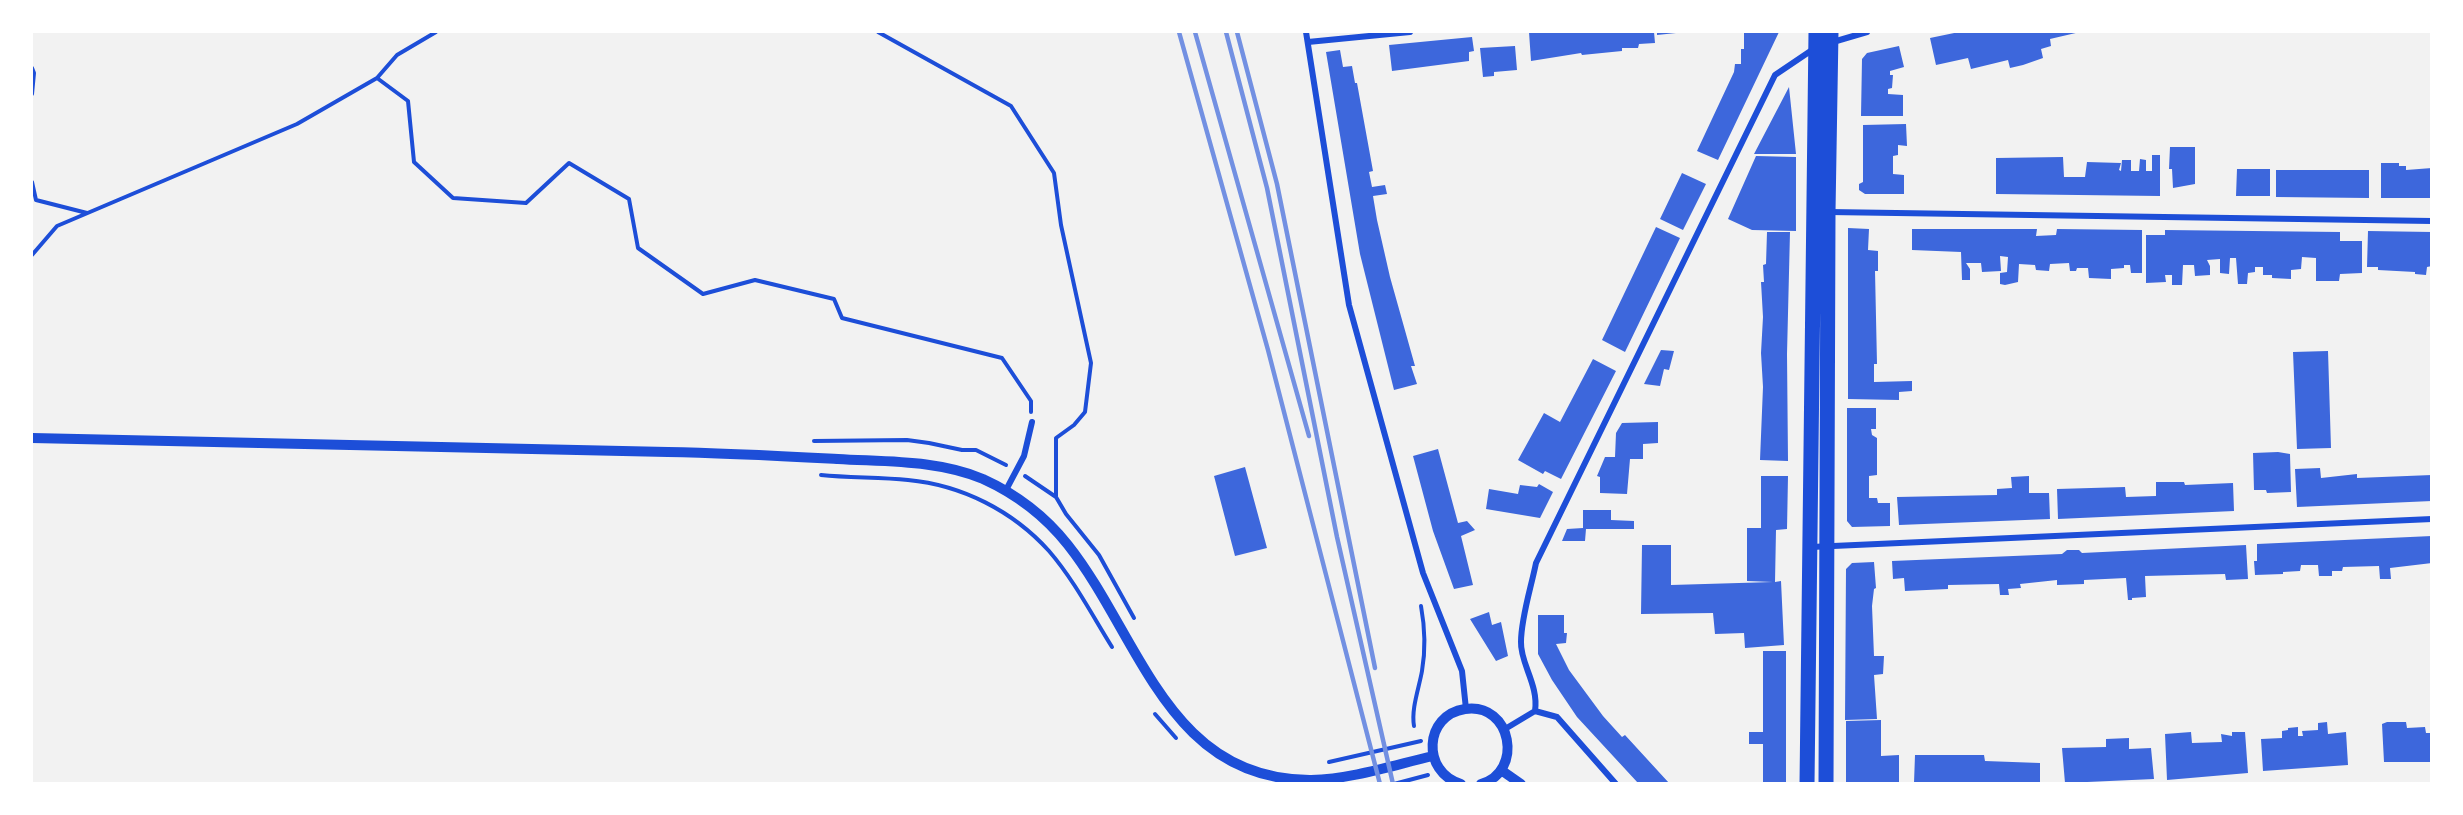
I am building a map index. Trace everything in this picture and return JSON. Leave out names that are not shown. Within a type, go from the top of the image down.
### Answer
[{"type":"main road","points":[[1807,783],[1810,547],[1820,212],[1831,37]]},
{"type":"main road","points":[[1815,39],[1828,547],[1826,783]]},
{"type":"street","points":[[1306,32],[1349,305],[1423,573],[1462,671],[1466,709]]},
{"type":"street","points":[[1308,42],[1410,32]]},
{"type":"street","points":[[1535,711],[1536,702],[1532,681],[1520,644],[1536,563],[1775,75],[1815,39],[1867,32]]},
{"type":"street","points":[[1820,212],[2432,221]]},
{"type":"street","points":[[1006,490],[1024,456],[1032,422]]},
{"type":"street","points":[[32,438],[759,454],[930,465],[980,478],[1006,490],[1053,527],[1086,570],[1162,699],[1197,738],[1232,761],[1253,770],[1294,779],[1330,779],[1433,756]]},
{"type":"street","points":[[1810,547],[2432,519]]},
{"type":"street","points":[[1461,783],[1452,781],[1440,772],[1433,756],[1433,738],[1439,725],[1450,714],[1466,709],[1479,710],[1491,715],[1500,721],[1505,729],[1509,750],[1501,770],[1493,778],[1481,783]]},
{"type":"street","points":[[1505,729],[1535,711],[1557,717],[1616,783]]},
{"type":"street","points":[[1501,770],[1521,783]]},
{"type":"path","points":[[32,255],[57,226],[297,124],[377,78],[397,55],[436,32]]},
{"type":"path","points":[[878,32],[1011,106],[1054,173],[1061,225],[1091,363],[1085,411],[1074,425],[1056,438],[1056,497],[1066,514],[1099,555],[1138,625]]},
{"type":"path","points":[[32,68],[34,73],[32,94]]},
{"type":"path","points":[[377,78],[408,101],[414,162],[453,198],[526,203],[569,163],[629,199],[638,248],[703,294],[755,280],[834,299],[842,318],[1002,358],[1031,401],[1032,422]]},
{"type":"path","points":[[32,182],[36,200],[87,213]]},
{"type":"path","points":[[817,474],[930,483],[970,495],[993,506],[1014,519],[1049,551],[1114,650]]},
{"type":"path","points":[[1414,726],[1414,709],[1425,642],[1421,606],[1434,600]]},
{"type":"path","points":[[1153,711],[1179,742]]},
{"type":"path","points":[[1324,763],[1407,744]]},
{"type":"path","points":[[1394,783],[1416,778]]},
{"type":"building","points":[[1529,32],[1654,32],[1655,43],[1639,44],[1638,48],[1622,48],[1622,51],[1582,55],[1581,53],[1531,61]]},
{"type":"building","points":[[1657,32],[1676,32],[1676,33],[1657,35]]},
{"type":"building","points":[[1744,32],[1779,32],[1718,160],[1697,151],[1734,72],[1735,64],[1741,64]]},
{"type":"building","points":[[1959,32],[2080,32],[2050,39],[2051,46],[2041,49],[2043,58],[2010,68],[2008,60],[1971,69],[1968,58],[1936,65],[1930,38]]},
{"type":"building","points":[[1472,37],[1474,51],[1469,52],[1469,61],[1392,71],[1389,45]]},
{"type":"building","points":[[1515,46],[1517,70],[1494,72],[1494,76],[1483,77],[1480,48]]},
{"type":"building","points":[[1899,46],[1904,67],[1890,71],[1890,75],[1893,75],[1892,88],[1888,89],[1888,94],[1903,95],[1903,116],[1861,116],[1862,59],[1867,53]]},
{"type":"building","points":[[1340,50],[1343,67],[1352,66],[1355,83],[1357,83],[1373,171],[1369,172],[1372,187],[1385,185],[1387,194],[1373,196],[1390,277],[1415,366],[1411,366],[1417,384],[1394,390],[1360,254],[1326,52]]},
{"type":"building","points":[[1789,87],[1796,154],[1754,154]]},
{"type":"building","points":[[1906,124],[1907,146],[1898,145],[1898,155],[1893,156],[1893,174],[1904,175],[1904,194],[1865,194],[1859,190],[1859,184],[1863,182],[1863,125]]},
{"type":"building","points":[[2170,147],[2195,147],[2195,184],[2173,188],[2172,169],[2169,169]]},
{"type":"building","points":[[2152,155],[2160,155],[2160,196],[1996,194],[1996,158],[2063,157],[2064,177],[2085,177],[2087,162],[2121,163],[2119,170],[2121,171],[2122,160],[2131,160],[2131,171],[2139,171],[2140,159],[2146,160],[2146,171],[2152,171]]},
{"type":"building","points":[[1756,156],[1796,157],[1796,231],[1752,230],[1728,219]]},
{"type":"building","points":[[2381,163],[2399,163],[2399,166],[2406,166],[2406,170],[2432,168],[2432,198],[2381,198]]},
{"type":"building","points":[[2237,169],[2270,169],[2270,196],[2236,196]]},
{"type":"building","points":[[2276,170],[2369,170],[2369,198],[2276,197]]},
{"type":"building","points":[[1682,173],[1706,184],[1683,230],[1660,219]]},
{"type":"building","points":[[1656,227],[1680,238],[1625,352],[1602,340]]},
{"type":"building","points":[[1848,228],[1869,229],[1868,250],[1878,251],[1878,271],[1875,271],[1877,364],[1874,364],[1874,382],[1912,381],[1912,391],[1899,392],[1899,400],[1848,399]]},
{"type":"building","points":[[1912,229],[2037,229],[2036,236],[2056,235],[2057,229],[2142,230],[2142,273],[2131,273],[2130,265],[2124,265],[2124,268],[2111,269],[2111,279],[2089,278],[2088,268],[2077,268],[2076,271],[2070,271],[2069,263],[2050,264],[2049,271],[2036,270],[2035,265],[2019,264],[2018,282],[2005,285],[2000,284],[2000,273],[2007,272],[2008,257],[2000,256],[2001,271],[1982,272],[1981,263],[1966,263],[1970,269],[1970,280],[1962,280],[1961,252],[1912,250]]},
{"type":"building","points":[[2165,230],[2340,232],[2340,241],[2362,241],[2362,273],[2340,274],[2339,281],[2316,281],[2316,258],[2302,257],[2301,269],[2291,270],[2291,279],[2263,275],[2263,267],[2255,267],[2255,272],[2248,273],[2247,284],[2238,284],[2236,258],[2230,258],[2229,274],[2220,273],[2220,259],[2207,260],[2210,275],[2195,276],[2194,265],[2183,265],[2182,285],[2172,285],[2172,275],[2165,275],[2166,282],[2146,283],[2146,235],[2165,235]]},
{"type":"building","points":[[2368,231],[2432,232],[2432,266],[2427,267],[2426,275],[2367,267]]},
{"type":"building","points":[[1767,232],[1790,232],[1787,354],[1788,461],[1760,460],[1763,387],[1761,282],[1764,282],[1763,265],[1766,264]]},
{"type":"building","points":[[1661,350],[1674,351],[1669,370],[1664,369],[1660,386],[1644,384]]},
{"type":"building","points":[[2328,351],[2331,448],[2297,449],[2293,352]]},
{"type":"building","points":[[1593,359],[1616,371],[1561,479],[1545,471],[1543,474],[1518,460],[1544,413],[1560,422]]},
{"type":"building","points":[[1847,408],[1876,408],[1876,429],[1871,429],[1872,435],[1877,438],[1877,475],[1869,476],[1869,498],[1877,498],[1878,503],[1890,503],[1890,526],[1852,527],[1847,521]]},
{"type":"building","points":[[1658,422],[1658,443],[1643,444],[1643,459],[1630,459],[1627,494],[1600,493],[1600,477],[1597,476],[1605,457],[1615,457],[1616,433],[1622,423]]},
{"type":"building","points":[[1438,449],[1458,523],[1467,521],[1475,530],[1461,536],[1473,585],[1454,589],[1433,531],[1413,456]]},
{"type":"building","points":[[2253,453],[2290,454],[2291,492],[2267,493],[2266,490],[2254,490]]},
{"type":"building","points":[[1245,467],[1267,548],[1235,556],[1214,476]]},
{"type":"building","points":[[2320,468],[2321,478],[2357,474],[2357,478],[2432,475],[2432,501],[2297,507],[2295,469]]},
{"type":"building","points":[[1761,476],[1788,476],[1787,529],[1776,530],[1775,582],[1781,581],[1784,645],[1745,648],[1744,633],[1715,634],[1713,613],[1641,614],[1642,545],[1671,545],[1671,585],[1773,582],[1747,581],[1747,528],[1761,528]]},
{"type":"building","points":[[2029,476],[2029,493],[2049,493],[2050,519],[1899,525],[1897,497],[1997,495],[1997,489],[2012,488],[2011,477]]},
{"type":"building","points":[[2156,482],[2184,482],[2185,485],[2233,483],[2234,511],[2058,519],[2057,489],[2125,487],[2126,497],[2156,496]]},
{"type":"building","points":[[1539,484],[1553,492],[1540,518],[1486,509],[1489,489],[1518,494],[1520,485],[1537,487]]},
{"type":"building","points":[[1583,510],[1611,510],[1611,520],[1634,521],[1634,529],[1586,529],[1585,541],[1562,541],[1567,529],[1583,528]]},
{"type":"building","points":[[2432,536],[2432,563],[2390,568],[2391,579],[2380,579],[2379,566],[2343,567],[2342,571],[2332,571],[2332,576],[2319,576],[2318,565],[2301,565],[2300,571],[2255,575],[2254,561],[2257,561],[2257,544]]},
{"type":"building","points":[[2246,545],[2248,579],[2226,580],[2225,574],[2145,576],[2146,597],[2132,598],[2132,600],[2128,600],[2126,578],[2084,580],[2084,584],[2057,585],[2057,580],[2020,584],[2021,588],[2008,589],[2009,595],[2000,595],[1999,584],[1948,585],[1948,589],[1905,591],[1904,578],[1893,579],[1892,561],[2062,554],[2067,550],[2079,550],[2082,553]]},
{"type":"building","points":[[1874,562],[1876,588],[1872,606],[1874,656],[1884,656],[1883,674],[1874,675],[1877,719],[1845,720],[1846,569],[1852,563]]},
{"type":"building","points":[[1489,612],[1492,625],[1501,622],[1508,656],[1496,661],[1470,619]]},
{"type":"building","points":[[1538,615],[1564,615],[1566,643],[1556,644],[1569,670],[1603,716],[1622,737],[1625,735],[1669,783],[1638,783],[1577,717],[1538,654]]},
{"type":"building","points":[[1763,651],[1786,651],[1786,783],[1763,783],[1763,744],[1749,744],[1749,732],[1763,732]]},
{"type":"building","points":[[1881,720],[1881,756],[1899,755],[1899,783],[1846,783],[1846,721]]},
{"type":"building","points":[[2327,722],[2328,734],[2346,732],[2348,765],[2263,771],[2261,739],[2282,738],[2282,731],[2298,727],[2298,736],[2303,736],[2302,731],[2318,730],[2318,723]]},
{"type":"building","points":[[2406,722],[2407,728],[2425,727],[2426,733],[2432,733],[2432,762],[2384,762],[2382,724]]},
{"type":"building","points":[[2191,732],[2192,743],[2222,742],[2221,734],[2232,736],[2232,732],[2245,732],[2248,773],[2167,780],[2165,734]]},
{"type":"building","points":[[2129,738],[2129,749],[2151,748],[2154,779],[2065,783],[2062,748],[2106,747],[2106,739]]},
{"type":"building","points":[[1915,755],[1984,755],[1985,761],[2040,763],[2040,783],[1914,783]]},
{"type":"railway","points":[[1179,32],[1268,350],[1380,784]]},
{"type":"railway","points":[[1195,32],[1309,436]]},
{"type":"railway","points":[[1226,32],[1267,188],[1337,537],[1393,784]]},
{"type":"railway","points":[[1237,32],[1277,184],[1375,668]]}]
